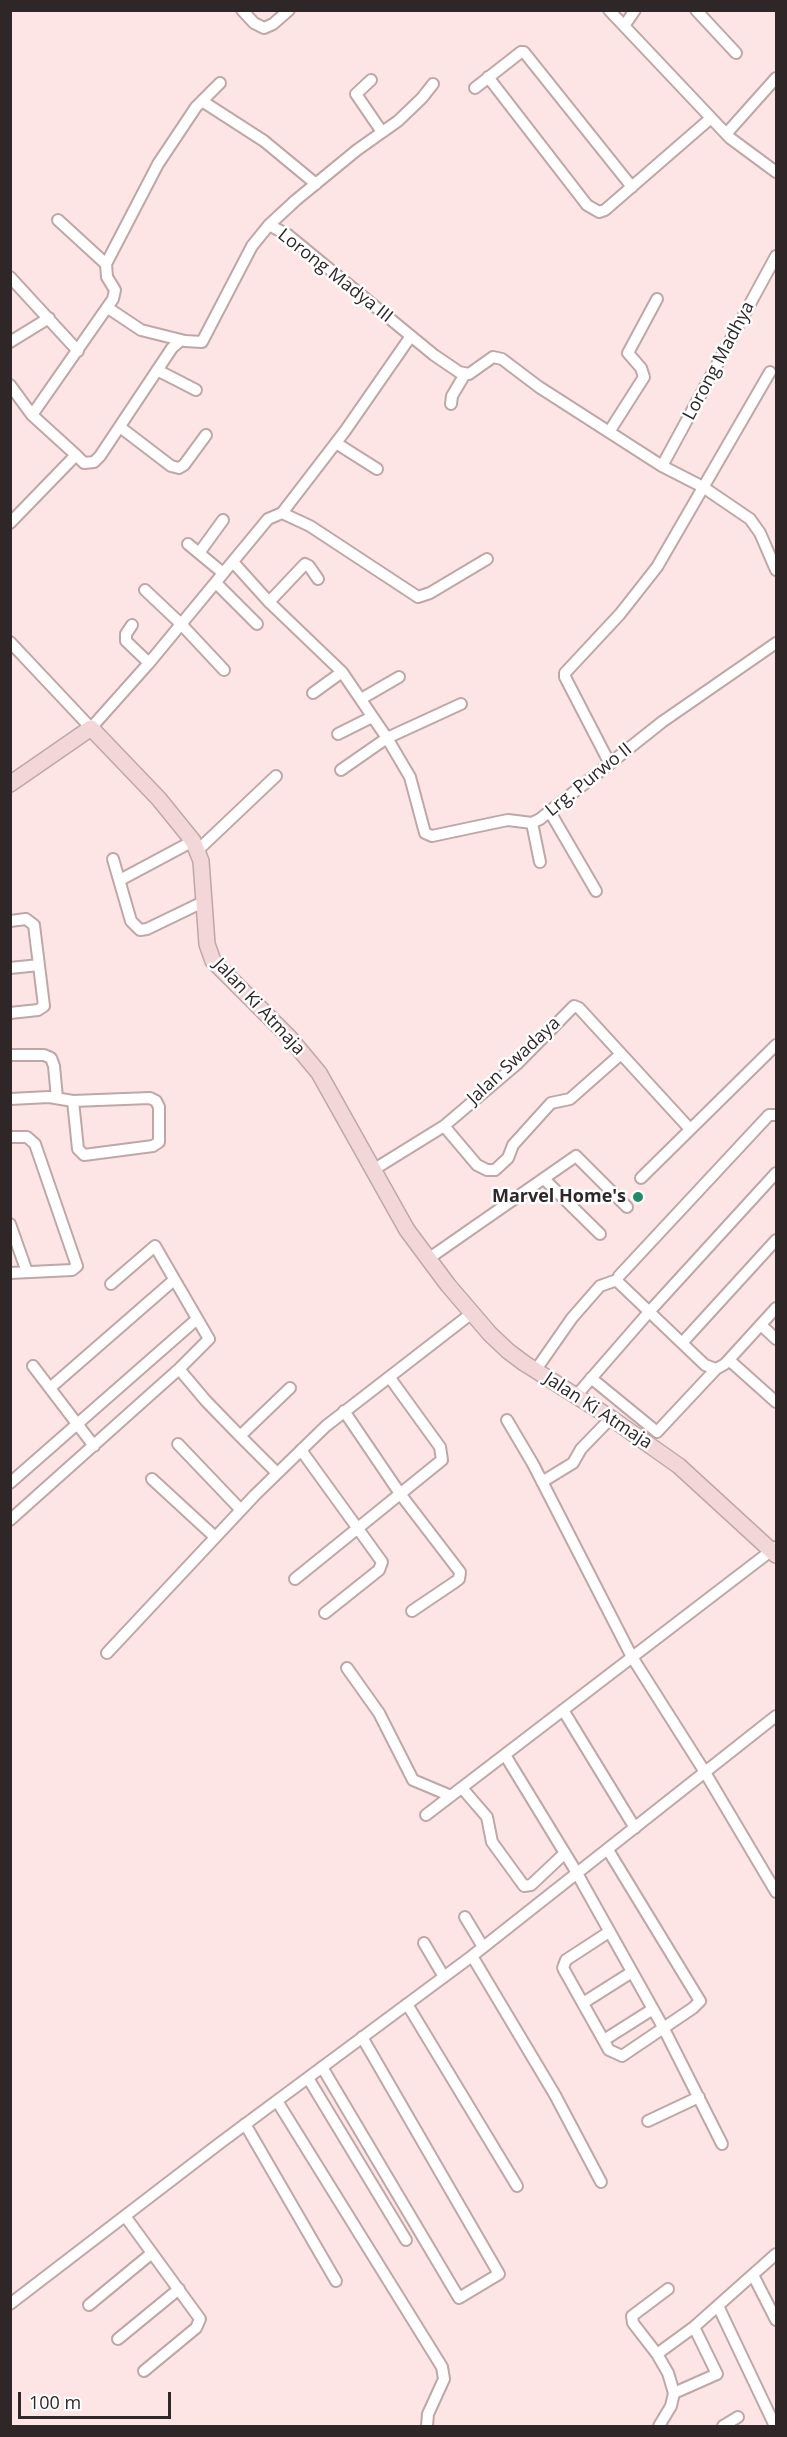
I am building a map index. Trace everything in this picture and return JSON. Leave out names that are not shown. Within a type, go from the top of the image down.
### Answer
[{"type":"street","points":[[242,10],[254,23],[264,28],[273,24],[289,10]]},
{"type":"street","points":[[609,10],[726,134],[777,172]]},
{"type":"street","points":[[624,26],[635,10]]},
{"type":"street","points":[[696,10],[736,53]]},
{"type":"street","points":[[475,88],[524,52],[632,187]]},
{"type":"street","points":[[488,78],[594,211],[605,210],[711,118]]},
{"type":"street","points":[[726,134],[777,78]]},
{"type":"street","points":[[371,80],[356,94],[382,132]]},
{"type":"street","points":[[32,415],[113,299],[115,290],[107,277],[106,264],[158,164],[202,101],[220,83]]},
{"type":"street","points":[[269,225],[316,184],[414,106],[433,84]]},
{"type":"street","points":[[202,101],[264,141],[316,184]]},
{"type":"street","points":[[58,220],[106,264]]},
{"type":"street","name":"Lorong Madya III","points":[[181,340],[202,342],[252,246],[269,225],[288,235],[434,355],[465,374]]},
{"type":"street","name":"Lorong Madhya","points":[[662,466],[777,256]]},
{"type":"street","points":[[10,277],[78,351]]},
{"type":"street","points":[[609,432],[644,377],[641,368],[628,352],[657,299]]},
{"type":"street","points":[[108,308],[141,330],[181,340]]},
{"type":"street","points":[[10,342],[49,318]]},
{"type":"street","points":[[10,784],[91,728],[268,519],[282,513],[336,443],[411,336]]},
{"type":"street","points":[[10,385],[32,415],[84,464],[94,462],[172,348],[181,340]]},
{"type":"street","points":[[450,404],[465,374],[493,357],[502,359],[539,387],[662,466],[703,487],[750,519],[760,533],[777,570]]},
{"type":"street","points":[[157,370],[196,390]]},
{"type":"street","points":[[610,764],[565,673],[642,589],[657,567],[770,372]]},
{"type":"street","points":[[120,427],[171,466],[179,468],[184,465],[206,435]]},
{"type":"street","points":[[336,443],[377,469]]},
{"type":"street","points":[[10,523],[76,455]]},
{"type":"street","points":[[282,513],[310,526],[418,597],[430,593],[487,560]]},
{"type":"street","points":[[199,553],[223,520]]},
{"type":"street","points":[[188,544],[223,573]]},
{"type":"street","name":"Lrg. Purwo II","points":[[233,562],[269,602],[342,672],[387,738],[410,777],[426,835],[432,836],[508,820],[532,822],[550,812],[662,722],[777,643]]},
{"type":"street","points":[[269,602],[305,564],[318,579]]},
{"type":"street","points":[[216,582],[256,624]]},
{"type":"street","points":[[145,590],[224,670]]},
{"type":"street","points":[[132,625],[126,634],[126,641],[148,663]]},
{"type":"street","points":[[10,642],[159,799],[196,845]]},
{"type":"street","points":[[313,693],[342,672]]},
{"type":"street","points":[[361,699],[399,677]]},
{"type":"street","points":[[341,770],[387,738],[461,704]]},
{"type":"street","points":[[338,734],[372,717]]},
{"type":"street","points":[[120,880],[196,845],[276,776]]},
{"type":"street","points":[[550,812],[596,891]]},
{"type":"street","points":[[532,822],[540,862]]},
{"type":"street","name":"Jalan Ki Atmaja","points":[[196,845],[207,944],[213,961],[289,1037],[319,1073],[407,1230],[472,1313],[508,1351],[535,1371],[611,1418],[679,1466],[775,1551]]},
{"type":"street","points":[[113,859],[131,921],[140,930],[147,929],[203,902]]},
{"type":"street","points":[[10,921],[26,919],[34,925],[43,1008],[10,1013]]},
{"type":"street","points":[[10,968],[39,965]]},
{"type":"street","name":"Jalan Swadaya","points":[[373,1170],[444,1126],[517,1064],[571,1007],[579,1008],[690,1128]]},
{"type":"street","points":[[642,1178],[690,1128],[777,1045]]},
{"type":"street","points":[[444,1126],[477,1165],[487,1170],[495,1170],[508,1158],[513,1144],[551,1103],[570,1099],[621,1054]]},
{"type":"street","points":[[10,1055],[44,1055],[51,1058],[57,1098]]},
{"type":"street","points":[[10,1099],[57,1098],[73,1101],[154,1099],[159,1107],[159,1142],[153,1146],[84,1155],[78,1149],[73,1101]]},
{"type":"street","points":[[535,1371],[566,1327],[600,1286],[617,1280],[618,1276],[769,1115],[777,1115]]},
{"type":"street","points":[[10,1137],[27,1137],[35,1144],[77,1263],[72,1270],[10,1273]]},
{"type":"street","points":[[428,1259],[576,1156],[627,1207]]},
{"type":"street","points":[[575,1396],[777,1173]]},
{"type":"street","points":[[544,1179],[600,1234]]},
{"type":"street","points":[[10,1224],[27,1272]]},
{"type":"street","points":[[681,1343],[777,1240]]},
{"type":"street","points":[[10,1520],[179,1370],[209,1339],[154,1246],[111,1284]]},
{"type":"street","points":[[50,1388],[174,1280]]},
{"type":"street","points":[[617,1280],[620,1286],[705,1365],[716,1369]]},
{"type":"street","points":[[591,1378],[657,1432],[777,1308]]},
{"type":"street","points":[[107,1653],[215,1537],[301,1450],[344,1411],[472,1313]]},
{"type":"street","points":[[10,1483],[197,1319]]},
{"type":"street","points":[[761,1325],[777,1340]]},
{"type":"street","points":[[729,1360],[777,1402]]},
{"type":"street","points":[[33,1366],[94,1446]]},
{"type":"street","points":[[179,1370],[206,1401],[277,1473]]},
{"type":"street","points":[[295,1579],[440,1463],[443,1456],[437,1443],[390,1378]]},
{"type":"street","points":[[240,1436],[290,1388]]},
{"type":"street","points":[[344,1411],[401,1495],[460,1572],[459,1579],[412,1611]]},
{"type":"street","points":[[542,1482],[573,1463],[581,1449],[611,1418]]},
{"type":"street","points":[[507,1420],[542,1482],[632,1657],[777,1892]]},
{"type":"street","points":[[178,1444],[241,1510]]},
{"type":"street","points":[[301,1450],[380,1558],[382,1564],[379,1570],[325,1613]]},
{"type":"street","points":[[152,1479],[215,1537]]},
{"type":"street","points":[[426,1815],[775,1551]]},
{"type":"street","points":[[347,1668],[378,1713],[413,1780],[451,1796]]},
{"type":"street","points":[[563,1710],[624,1814],[634,1826]]},
{"type":"street","points":[[462,1788],[487,1817],[492,1842],[524,1886],[531,1885],[571,1863],[608,1850],[634,1826],[777,1716]]},
{"type":"street","points":[[505,1755],[571,1863],[653,2009],[722,2144]]},
{"type":"street","points":[[608,1850],[699,1998],[697,2005],[622,2056],[609,2050],[562,1968],[566,1960],[609,1932]]},
{"type":"street","points":[[10,2304],[245,2124],[407,2004],[442,1974],[472,1956],[481,1944],[571,1863]]},
{"type":"street","points":[[466,1920],[481,1944]]},
{"type":"street","points":[[427,1948],[442,1974]]},
{"type":"street","points":[[472,1956],[555,2096],[601,2182]]},
{"type":"street","points":[[583,2003],[632,1972]]},
{"type":"street","points":[[407,2004],[517,2186]]},
{"type":"street","points":[[604,2040],[653,2009]]},
{"type":"street","points":[[322,2067],[459,2298],[499,2274],[362,2037]]},
{"type":"street","points":[[308,2078],[406,2240]]},
{"type":"street","points":[[648,2121],[699,2097]]},
{"type":"street","points":[[277,2101],[442,2367],[444,2379],[428,2414],[427,2427]]},
{"type":"street","points":[[245,2124],[336,2281]]},
{"type":"street","points":[[125,2216],[200,2319],[199,2325],[144,2371]]},
{"type":"street","points":[[89,2305],[152,2253]]},
{"type":"street","points":[[657,2354],[694,2327],[776,2257]]},
{"type":"street","points":[[753,2275],[777,2320]]},
{"type":"street","points":[[118,2338],[179,2289]]},
{"type":"street","points":[[659,2427],[671,2406],[674,2393],[668,2373],[632,2320],[634,2313],[668,2289]]},
{"type":"street","points":[[718,2306],[775,2427]]},
{"type":"street","points":[[674,2393],[717,2374],[694,2327]]},
{"type":"street","points":[[723,2427],[738,2417]]},
{"type":"place","name":"Marvel Home's","points":[[638,1197]]}]
